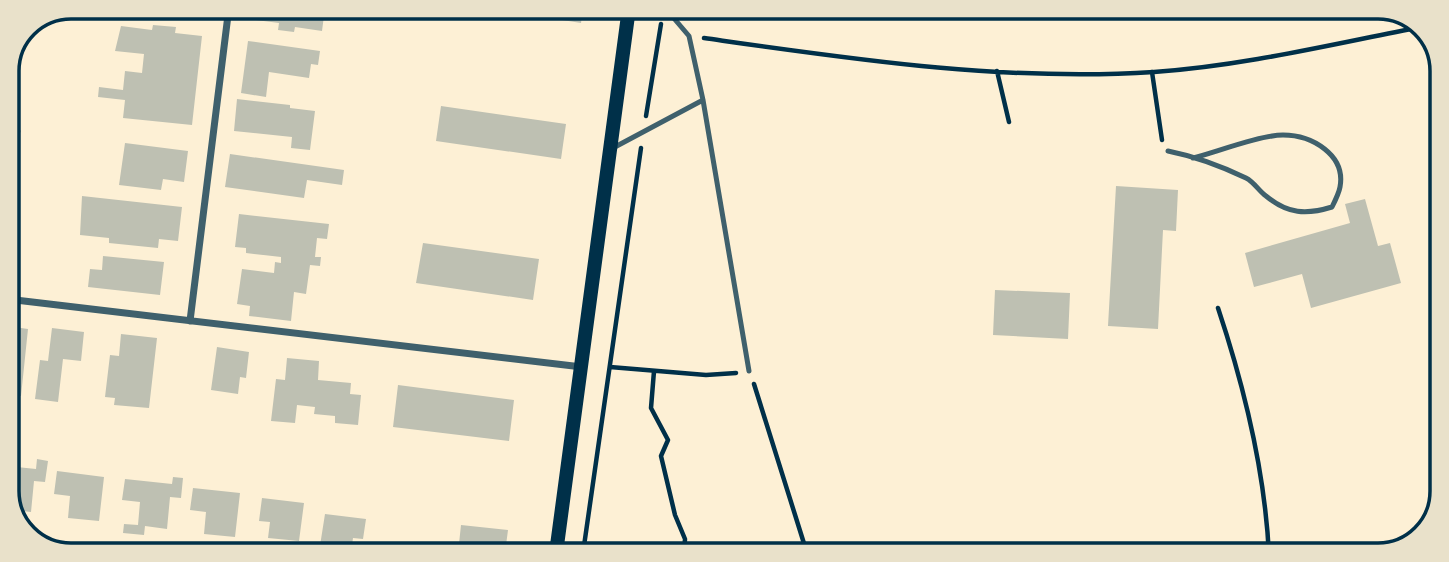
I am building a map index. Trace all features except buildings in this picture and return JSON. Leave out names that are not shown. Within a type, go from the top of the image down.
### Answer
[{"type":"main road","points":[[557,543],[628,19]]},
{"type":"street","points":[[190,321],[228,19]]},
{"type":"street","points":[[19,300],[583,368]]},
{"type":"lane","points":[[675,19],[689,36],[703,100],[749,372]]},
{"type":"lane","points":[[610,149],[703,100]]},
{"type":"lane","points":[[1166,151],[1193,158],[1248,179],[1265,196],[1286,209],[1308,214],[1332,207],[1340,187],[1340,166],[1328,150],[1307,139],[1282,135],[1193,158]]},
{"type":"path","points":[[584,543],[661,22]]},
{"type":"path","points":[[689,36],[862,60],[997,71],[1152,72],[1226,63],[1408,29]]},
{"type":"path","points":[[997,71],[1009,122]]},
{"type":"path","points":[[1152,72],[1166,151]]},
{"type":"path","points":[[1218,308],[1238,369],[1262,489],[1268,543]]},
{"type":"path","points":[[610,367],[706,376],[749,372],[803,543]]},
{"type":"path","points":[[654,371],[652,408],[668,440],[661,456],[685,543]]}]
